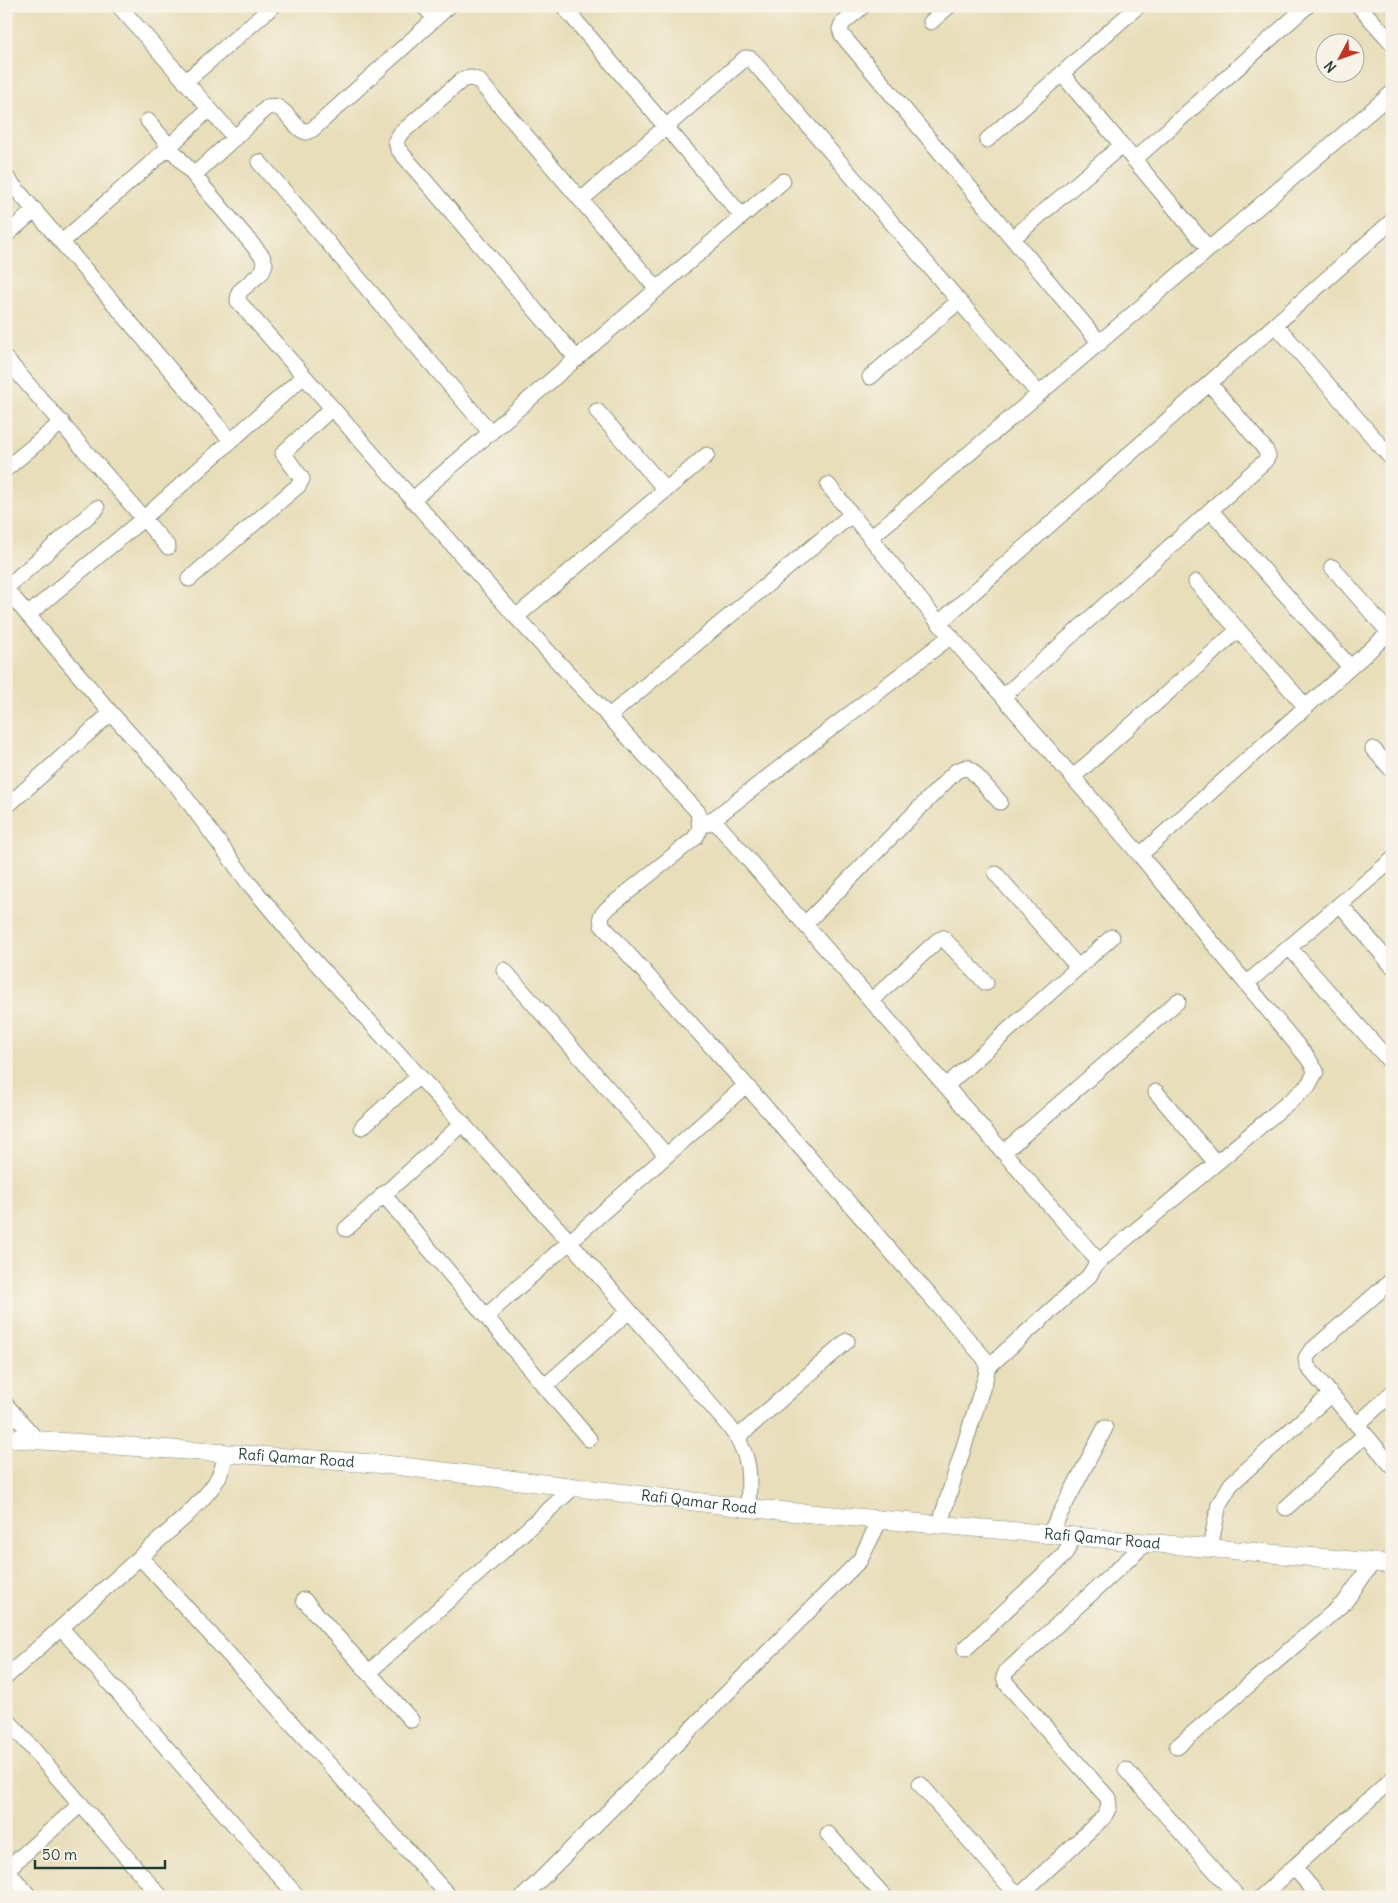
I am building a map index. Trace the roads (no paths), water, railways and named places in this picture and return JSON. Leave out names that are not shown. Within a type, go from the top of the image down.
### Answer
[{"type":"street","points":[[119,6],[235,138]]},
{"type":"street","points":[[185,82],[273,6]]},
{"type":"street","points":[[424,6],[435,19]]},
{"type":"street","points":[[194,174],[268,108],[274,105],[280,107],[299,130],[306,132],[313,129],[449,6]]},
{"type":"street","points":[[563,6],[742,216]]},
{"type":"street","points":[[862,6],[843,23],[840,29],[842,35],[1100,343]]},
{"type":"street","points":[[931,22],[949,6]]},
{"type":"street","points":[[987,140],[1138,6]]},
{"type":"street","points":[[1134,160],[1307,6]]},
{"type":"street","points":[[1359,6],[1392,43]]},
{"type":"street","points":[[581,200],[741,62],[746,58],[750,59],[1039,394]]},
{"type":"street","points":[[1062,74],[1210,249]]},
{"type":"street","points":[[577,359],[398,149],[396,141],[400,134],[463,79],[472,78],[479,81],[657,288]]},
{"type":"street","points":[[870,538],[1392,94]]},
{"type":"street","points":[[62,242],[170,147],[209,109]]},
{"type":"street","points":[[148,121],[262,256],[265,264],[262,272],[239,292],[238,301],[516,617],[690,802],[698,812],[700,829]]},
{"type":"street","points":[[1013,238],[1122,145]]},
{"type":"street","points":[[259,162],[491,433]]},
{"type":"street","points":[[6,177],[231,441]]},
{"type":"street","points":[[412,500],[783,181]]},
{"type":"street","points":[[6,235],[35,210]]},
{"type":"street","points":[[939,623],[1392,221]]},
{"type":"street","points":[[870,377],[959,301]]},
{"type":"street","points":[[1276,325],[1392,459]]},
{"type":"street","points":[[9,367],[62,422],[168,547]]},
{"type":"street","points":[[29,614],[144,518],[304,376]]},
{"type":"street","points":[[1004,696],[1266,462],[1268,456],[1265,449],[1210,384]]},
{"type":"street","points":[[189,579],[299,485],[302,480],[300,475],[283,453],[332,408]]},
{"type":"street","points":[[597,411],[666,490]]},
{"type":"street","points":[[6,469],[62,422]]},
{"type":"street","points":[[516,617],[707,455]]},
{"type":"street","points":[[828,485],[939,623],[1140,855],[1316,1071],[1308,1086],[1097,1263],[1089,1276],[988,1368],[940,1523]]},
{"type":"street","points":[[97,508],[6,589],[29,614],[111,714],[177,786],[247,880],[309,955],[569,1241],[738,1437],[746,1454],[750,1472],[748,1508]]},
{"type":"street","points":[[1211,511],[1350,667]]},
{"type":"street","points":[[609,716],[851,515]]},
{"type":"street","points":[[1140,855],[1350,667],[1390,634],[1332,567]]},
{"type":"street","points":[[1196,582],[1306,707]]},
{"type":"street","points":[[1073,777],[1238,630]]},
{"type":"street","points":[[951,636],[700,829],[687,846],[608,908],[601,916],[602,924],[746,1085],[985,1359],[988,1368]]},
{"type":"street","points":[[6,807],[111,714]]},
{"type":"street","points":[[1373,749],[1392,770]]},
{"type":"street","points":[[805,924],[961,768],[967,767],[972,771],[1000,802]]},
{"type":"street","points":[[713,819],[1005,1151],[1088,1248],[1097,1263]]},
{"type":"street","points":[[1246,983],[1392,860]]},
{"type":"street","points":[[996,874],[1078,967]]},
{"type":"street","points":[[1340,904],[1392,966]]},
{"type":"street","points":[[946,1086],[1112,937]]},
{"type":"street","points":[[872,1000],[937,941],[943,938],[986,983]]},
{"type":"street","points":[[1289,947],[1392,1064]]},
{"type":"street","points":[[504,970],[666,1155]]},
{"type":"street","points":[[1005,1151],[1178,1001]]},
{"type":"street","points":[[362,1127],[419,1076]]},
{"type":"street","points":[[486,1316],[746,1085]]},
{"type":"street","points":[[1156,1092],[1216,1164]]},
{"type":"street","points":[[346,1229],[463,1123]]},
{"type":"street","points":[[383,1194],[589,1439]]},
{"type":"street","points":[[1392,1280],[1310,1352],[1306,1358],[1307,1366],[1392,1466]]},
{"type":"street","points":[[544,1387],[629,1312]]},
{"type":"street","points":[[738,1437],[847,1341]]},
{"type":"street","points":[[1286,1508],[1361,1430],[1392,1393]]},
{"type":"street","points":[[1210,1548],[1219,1504],[1230,1484],[1331,1394]]},
{"type":"street","points":[[6,1405],[36,1440]]},
{"type":"street","points":[[1050,1533],[1105,1428]]},
{"type":"street","name":"Rafi Qamar Road","points":[[6,1438],[381,1464],[748,1508],[880,1520],[940,1523],[1392,1564]]},
{"type":"street","points":[[6,1677],[140,1557],[212,1489],[224,1466],[225,1453]]},
{"type":"street","points":[[369,1672],[574,1487]]},
{"type":"street","points":[[524,1897],[860,1560],[880,1520]]},
{"type":"street","points":[[965,1649],[1065,1554],[1074,1536]]},
{"type":"street","points":[[920,1784],[1019,1897],[1104,1816],[1109,1808],[1108,1798],[1006,1683],[1004,1677],[1006,1672],[1147,1542]]},
{"type":"street","points":[[140,1557],[450,1897]]},
{"type":"street","points":[[1178,1747],[1345,1602],[1373,1562]]},
{"type":"street","points":[[304,1600],[411,1720]]},
{"type":"street","points":[[61,1628],[298,1897]]},
{"type":"street","points":[[6,1718],[161,1897]]},
{"type":"street","points":[[1126,1770],[1238,1897]]},
{"type":"street","points":[[1261,1897],[1392,1779]]},
{"type":"street","points":[[30,1897],[6,1870],[81,1804]]},
{"type":"street","points":[[828,1834],[877,1894]]},
{"type":"street","points":[[1294,1867],[1319,1897]]}]
